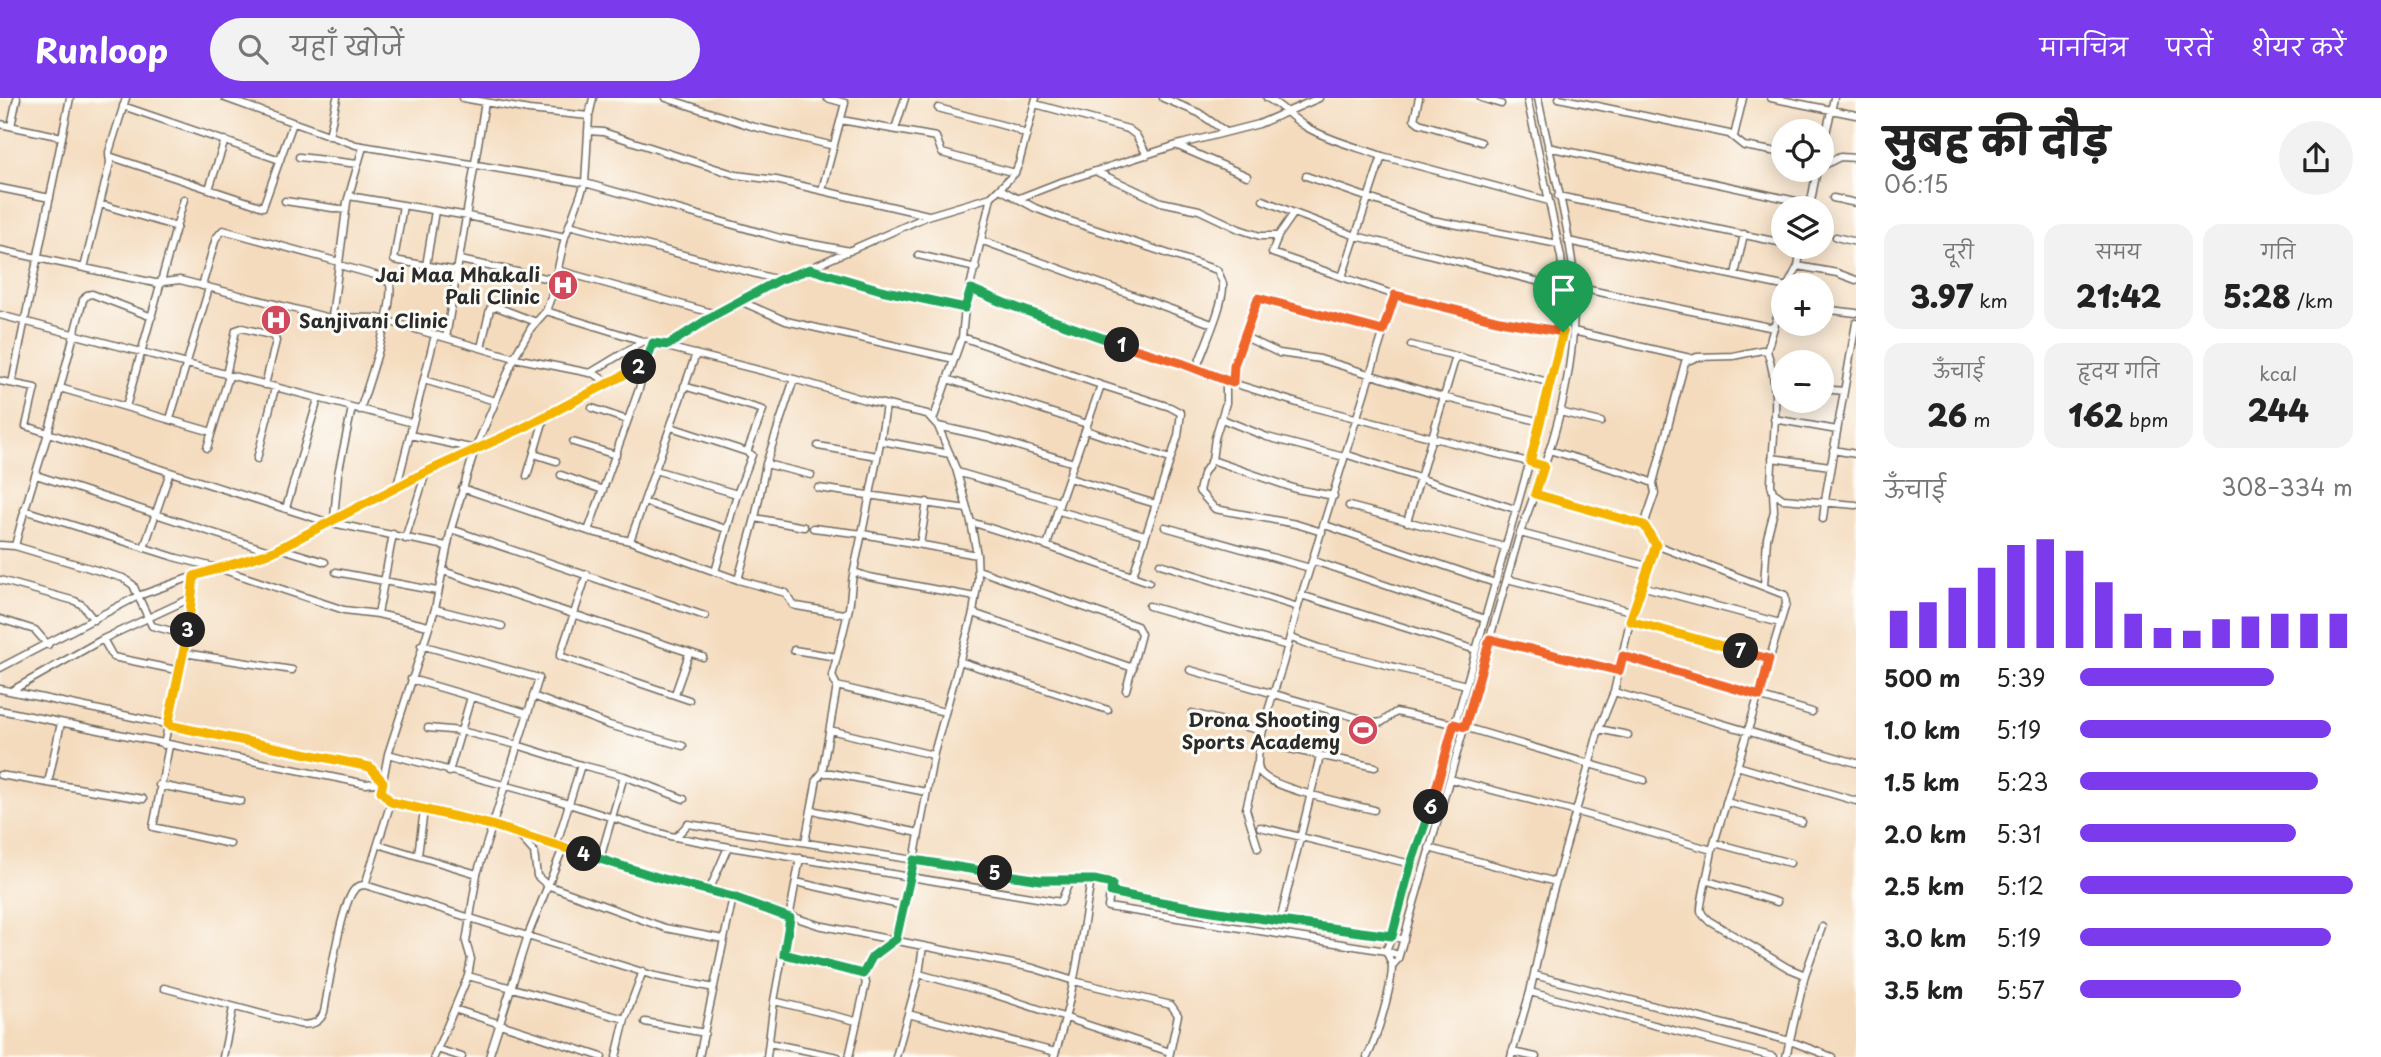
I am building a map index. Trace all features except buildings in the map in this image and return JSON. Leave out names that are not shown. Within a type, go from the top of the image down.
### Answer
[{"type":"street","points":[[11,126],[17,98]]},
{"type":"street","points":[[12,383],[70,98]]},
{"type":"street","points":[[84,268],[125,98]]},
{"type":"street","points":[[225,98],[363,147],[585,183],[780,238],[850,251]]},
{"type":"street","points":[[329,136],[337,98]]},
{"type":"street","points":[[463,98],[529,110],[589,116]]},
{"type":"street","points":[[593,98],[589,116],[585,183],[565,237],[547,311],[536,322],[515,358],[475,449],[446,546],[435,609],[388,754],[381,791],[391,802],[491,825],[660,878],[733,897],[790,918],[1033,968],[1171,1006],[1176,1010],[1178,1021],[1169,1054],[982,991],[919,974]]},
{"type":"street","points":[[666,98],[751,126],[834,146]]},
{"type":"street","points":[[822,190],[845,103],[827,98]]},
{"type":"street","points":[[895,130],[905,98]]},
{"type":"street","points":[[1163,98],[1199,113],[1226,132]]},
{"type":"street","points":[[1267,98],[1296,121],[1319,134],[1382,156],[1549,201]]},
{"type":"street","points":[[1300,98],[1300,106]]},
{"type":"street","points":[[1017,199],[1177,145],[1259,124],[1319,98]]},
{"type":"street","points":[[1419,98],[1414,119],[1419,123],[1481,142]]},
{"type":"street","points":[[1481,98],[1501,104]]},
{"type":"street","points":[[1392,966],[1387,951],[1411,864],[1432,805],[1530,462],[1563,332],[1564,288],[1558,244],[1527,98]]},
{"type":"street","points":[[1367,1057],[1383,1015],[1392,966],[1404,940],[1520,533],[1549,450],[1572,354],[1575,287],[1538,98]]},
{"type":"street","points":[[1559,98],[1734,136],[1744,146],[1771,151]]},
{"type":"street","points":[[1734,136],[1743,98]]},
{"type":"street","points":[[1771,98],[1856,115]]},
{"type":"street","points":[[1830,119],[1834,98]]},
{"type":"street","points":[[668,345],[716,314],[779,280],[810,269],[930,215],[991,197],[1014,173],[1036,101],[1128,128],[1142,144],[1147,155]]},
{"type":"street","points":[[446,338],[485,102]]},
{"type":"street","points":[[123,106],[280,160]]},
{"type":"street","points":[[938,108],[1013,128],[1027,135]]},
{"type":"street","points":[[841,120],[936,137],[942,153],[1014,173]]},
{"type":"street","points":[[109,156],[263,206],[293,123]]},
{"type":"street","points":[[0,124],[62,137]]},
{"type":"street","points":[[588,131],[603,132],[736,176],[776,180],[930,215]]},
{"type":"street","points":[[209,189],[225,140]]},
{"type":"street","points":[[1177,145],[1247,176]]},
{"type":"street","points":[[332,317],[346,209],[363,147]]},
{"type":"street","points":[[1548,147],[1771,197]]},
{"type":"street","points":[[1342,277],[1382,156]]},
{"type":"street","points":[[299,157],[358,164]]},
{"type":"street","points":[[1834,160],[1840,157],[1856,158]]},
{"type":"street","points":[[1097,172],[1161,202],[1199,210],[1260,236],[1278,236]]},
{"type":"street","points":[[1306,176],[1432,220],[1558,244]]},
{"type":"street","points":[[0,188],[50,198]]},
{"type":"street","points":[[1000,189],[1063,219],[1217,270],[1223,284],[1218,313],[1196,370]]},
{"type":"street","points":[[349,196],[468,216],[565,237]]},
{"type":"street","points":[[1558,196],[1771,240]]},
{"type":"street","points":[[936,423],[947,379],[962,337],[965,308],[983,241],[991,197]]},
{"type":"street","points":[[1834,198],[1856,203]]},
{"type":"street","points":[[126,407],[184,199]]},
{"type":"street","points":[[1263,200],[1356,236],[1564,288]]},
{"type":"street","points":[[285,201],[346,209]]},
{"type":"street","points":[[100,204],[177,227]]},
{"type":"street","points":[[402,205],[394,260],[458,271]]},
{"type":"street","points":[[426,266],[435,211]]},
{"type":"street","points":[[1294,213],[1278,236],[1272,253],[1395,295],[1500,321],[1563,332]]},
{"type":"street","points":[[569,225],[779,280]]},
{"type":"street","points":[[170,419],[206,287],[216,238],[223,230],[339,263],[387,280],[391,289],[385,321],[360,410]]},
{"type":"street","points":[[1735,275],[1744,234]]},
{"type":"street","points":[[1836,237],[1856,242]]},
{"type":"street","points":[[983,241],[1212,324]]},
{"type":"street","points":[[1568,241],[1771,283]]},
{"type":"street","points":[[0,250],[155,283],[180,280],[332,317],[364,317],[385,321],[515,358],[590,373],[608,383]]},
{"type":"street","points":[[918,255],[976,268]]},
{"type":"street","points":[[1794,273],[1799,259]]},
{"type":"street","points":[[460,260],[555,280]]},
{"type":"street","points":[[1798,265],[1856,280]]},
{"type":"street","points":[[810,269],[881,290],[965,308]]},
{"type":"street","points":[[557,270],[716,314]]},
{"type":"street","points":[[1575,287],[1771,327]]},
{"type":"street","points":[[971,289],[1044,318],[1304,405],[1544,466]]},
{"type":"street","points":[[15,545],[50,434],[83,300],[92,294],[152,317]]},
{"type":"street","points":[[1258,848],[1246,810],[1262,731],[1291,638],[1301,595],[1324,529],[1369,373],[1395,295]]},
{"type":"street","points":[[1383,331],[1258,298],[1234,365],[1212,460],[1203,474],[1199,491],[1215,509],[1324,529],[1495,583]]},
{"type":"street","points":[[740,302],[786,321],[954,359]]},
{"type":"street","points":[[481,348],[490,309],[497,307],[536,322]]},
{"type":"street","points":[[1834,310],[1856,313]]},
{"type":"street","points":[[547,311],[643,341],[668,345],[927,414],[936,423],[950,454],[971,522],[977,555],[973,612],[933,755],[911,877],[896,939],[872,957],[863,974],[866,983],[849,1057]]},
{"type":"street","points":[[0,315],[413,423]]},
{"type":"street","points":[[1823,519],[1856,323]]},
{"type":"street","points":[[207,447],[236,330],[242,328],[274,336],[276,341],[265,385]]},
{"type":"street","points":[[1573,331],[1690,358],[1767,351]]},
{"type":"street","points":[[397,486],[435,335]]},
{"type":"street","points":[[1771,372],[1767,351],[1772,336]]},
{"type":"street","points":[[962,337],[1181,413],[1178,436],[1133,575]]},
{"type":"street","points":[[1245,337],[1279,353],[1320,359],[1443,397],[1541,422]]},
{"type":"street","points":[[590,373],[643,341]]},
{"type":"street","points":[[588,531],[653,343]]},
{"type":"street","points":[[1411,345],[1551,383]]},
{"type":"street","points":[[630,541],[696,354]]},
{"type":"street","points":[[1407,522],[1455,356]]},
{"type":"street","points":[[1644,525],[1655,493],[1653,483],[1681,373],[1685,362],[1690,358]]},
{"type":"street","points":[[0,668],[138,596],[275,550],[397,486],[545,416],[646,363]]},
{"type":"street","points":[[738,580],[755,519],[766,464],[794,379]]},
{"type":"street","points":[[947,379],[1170,459]]},
{"type":"street","points":[[424,380],[495,401]]},
{"type":"street","points":[[0,381],[36,388],[26,426],[286,508],[405,539],[446,546]]},
{"type":"street","points":[[1047,546],[1101,385]]},
{"type":"street","points":[[684,386],[763,410],[747,452]]},
{"type":"street","points":[[60,388],[212,432]]},
{"type":"street","points":[[257,459],[275,388]]},
{"type":"street","points":[[1834,390],[1844,391]]},
{"type":"street","points":[[286,508],[318,399]]},
{"type":"street","points":[[805,842],[830,730],[837,686],[832,676],[882,441],[886,405]]},
{"type":"street","points":[[331,520],[352,408]]},
{"type":"street","points":[[592,408],[627,420]]},
{"type":"street","points":[[1560,412],[1601,422]]},
{"type":"street","points":[[1765,586],[1767,538],[1774,511],[1773,413]]},
{"type":"street","points":[[527,476],[545,416]]},
{"type":"street","points":[[1222,419],[1267,437],[1346,456],[1516,509]]},
{"type":"street","points":[[1773,419],[1838,430]]},
{"type":"street","points":[[936,423],[1074,463]]},
{"type":"street","points":[[671,427],[752,455],[737,494],[715,572]]},
{"type":"street","points":[[410,435],[475,449]]},
{"type":"street","points":[[882,441],[950,454]]},
{"type":"street","points":[[573,442],[616,455]]},
{"type":"street","points":[[818,446],[877,456]]},
{"type":"street","points":[[1549,450],[1636,475],[1653,483]]},
{"type":"street","points":[[1833,450],[1856,454]]},
{"type":"street","points":[[534,454],[556,461]]},
{"type":"street","points":[[1772,458],[1830,466]]},
{"type":"street","points":[[1212,460],[1296,489],[1334,496]]},
{"type":"street","points":[[766,464],[811,475]]},
{"type":"street","points":[[655,470],[737,494]]},
{"type":"street","points":[[144,548],[170,472]]},
{"type":"street","points":[[405,539],[426,472]]},
{"type":"street","points":[[957,472],[1060,502]]},
{"type":"street","points":[[36,475],[275,550],[326,562]]},
{"type":"street","points":[[561,475],[603,490]]},
{"type":"street","points":[[1069,478],[1156,504]]},
{"type":"street","points":[[462,488],[588,531],[630,541],[738,580],[786,593],[793,605],[843,614],[847,612]]},
{"type":"street","points":[[818,488],[967,509]]},
{"type":"street","points":[[1773,492],[1783,499],[1856,505]]},
{"type":"street","points":[[1535,494],[1644,525],[1656,545],[1784,594],[1786,604],[1726,802],[1700,907],[1701,913],[1708,920],[1788,968],[1805,975]]},
{"type":"street","points":[[644,502],[726,529]]},
{"type":"street","points":[[920,544],[927,502]]},
{"type":"street","points":[[1349,506],[1505,547]]},
{"type":"street","points":[[24,510],[218,568],[344,610],[378,614],[428,626]]},
{"type":"street","points":[[1059,511],[1145,535]]},
{"type":"street","points":[[755,519],[804,527]]},
{"type":"street","points":[[971,522],[1149,582]]},
{"type":"street","points":[[1166,527],[1312,564],[1485,619]]},
{"type":"street","points":[[451,528],[705,616]]},
{"type":"street","points":[[813,528],[863,534],[977,555]]},
{"type":"street","points":[[1520,533],[1647,565]]},
{"type":"street","points":[[378,614],[393,534]]},
{"type":"street","points":[[0,545],[15,545],[122,578],[133,585],[152,626],[187,635]]},
{"type":"street","points":[[1536,1057],[1511,1055],[1590,762],[1614,692],[1630,621],[1656,545]]},
{"type":"street","points":[[1160,564],[1298,607]]},
{"type":"street","points":[[978,569],[1138,626],[1141,634],[1126,690]]},
{"type":"street","points":[[443,571],[703,657]]},
{"type":"street","points":[[337,572],[437,591]]},
{"type":"street","points":[[854,572],[869,578],[975,597]]},
{"type":"street","points":[[587,574],[560,656],[689,700]]},
{"type":"street","points":[[194,576],[187,635],[168,725],[153,827],[230,844]]},
{"type":"street","points":[[1507,579],[1634,612]]},
{"type":"street","points":[[0,580],[75,601],[82,605],[94,620]]},
{"type":"street","points":[[1641,586],[1780,623]]},
{"type":"street","points":[[1301,595],[1476,650]]},
{"type":"street","points":[[11,691],[103,639],[191,598]]},
{"type":"street","points":[[1149,606],[1288,646]]},
{"type":"street","points":[[435,609],[502,626]]},
{"type":"street","points":[[973,612],[1133,667]]},
{"type":"street","points":[[0,619],[35,630],[48,645]]},
{"type":"street","points":[[1630,621],[1769,659]]},
{"type":"street","points":[[1291,638],[1319,648],[1466,685]]},
{"type":"street","points":[[103,639],[113,657],[181,671]]},
{"type":"street","points":[[1490,639],[1619,671]]},
{"type":"street","points":[[421,646],[538,678],[477,874],[466,942],[471,959],[468,976],[434,1057]]},
{"type":"street","points":[[794,650],[837,657]]},
{"type":"street","points":[[184,653],[292,670]]},
{"type":"street","points":[[675,694],[689,654]]},
{"type":"street","points":[[1623,656],[1812,712]]},
{"type":"street","points":[[959,661],[1108,710]]},
{"type":"street","points":[[1190,670],[1376,723],[1382,722],[1392,713],[1399,712],[1454,724],[1644,780]]},
{"type":"street","points":[[411,679],[527,713]]},
{"type":"street","points":[[837,686],[945,712]]},
{"type":"street","points":[[0,689],[370,767],[383,782]]},
{"type":"street","points":[[1614,692],[1856,763]]},
{"type":"street","points":[[533,696],[610,725],[683,746]]},
{"type":"street","points":[[449,772],[471,697]]},
{"type":"street","points":[[0,710],[166,746],[366,784],[383,782]]},
{"type":"street","points":[[1192,713],[1262,731]]},
{"type":"street","points":[[48,783],[61,723]]},
{"type":"street","points":[[428,728],[461,731],[517,745],[624,776],[684,799]]},
{"type":"street","points":[[1600,729],[1628,735]]},
{"type":"street","points":[[830,730],[933,755]]},
{"type":"street","points":[[1261,743],[1375,766]]},
{"type":"street","points":[[388,754],[676,837],[728,847],[1061,902],[1070,880]]},
{"type":"street","points":[[1280,921],[1320,756]]},
{"type":"street","points":[[1257,762],[1261,772],[1269,780],[1312,795],[1374,810]]},
{"type":"street","points":[[489,1057],[559,847],[581,765]]},
{"type":"street","points":[[1737,766],[1856,801]]},
{"type":"street","points":[[822,773],[926,792]]},
{"type":"street","points":[[0,775],[143,799]]},
{"type":"street","points":[[600,859],[624,776]]},
{"type":"street","points":[[1450,779],[1714,847],[1790,863]]},
{"type":"street","points":[[159,785],[241,801]]},
{"type":"street","points":[[164,988],[305,1025],[321,1019],[350,896],[355,889],[365,884],[391,802]]},
{"type":"street","points":[[1726,802],[1802,822]]},
{"type":"street","points":[[418,856],[424,810]]},
{"type":"street","points":[[811,810],[919,833]]},
{"type":"street","points":[[676,837],[688,824],[1040,880],[1091,880],[1112,884],[1108,907],[1399,955]]},
{"type":"street","points":[[1259,827],[1411,864]]},
{"type":"street","points":[[517,833],[534,852],[537,876],[547,885],[665,928],[723,939]]},
{"type":"street","points":[[379,844],[477,874]]},
{"type":"street","points":[[709,891],[728,847]]},
{"type":"street","points":[[1430,848],[1556,882]]},
{"type":"street","points":[[767,1057],[774,1001],[800,858]]},
{"type":"street","points":[[908,1014],[1055,1055],[1074,981],[1091,880]]},
{"type":"street","points":[[796,881],[904,906]]},
{"type":"street","points":[[1708,881],[1777,902]]},
{"type":"street","points":[[365,884],[643,971],[714,988]]},
{"type":"street","points":[[1111,892],[1404,940]]},
{"type":"street","points":[[699,1057],[733,897]]},
{"type":"street","points":[[1786,1057],[1805,975],[1822,927]]},
{"type":"street","points":[[896,1057],[919,974],[923,946]]},
{"type":"street","points":[[784,954],[863,974]]},
{"type":"street","points":[[616,1057],[625,1019],[643,971]]},
{"type":"street","points":[[1534,975],[1790,1041],[1832,1057]]},
{"type":"street","points":[[468,976],[625,1019]]},
{"type":"street","points":[[1530,992],[1774,1057]]},
{"type":"street","points":[[774,1001],[856,1021]]},
{"type":"street","points":[[223,1057],[233,1008]]},
{"type":"street","points":[[454,1009],[602,1057]]},
{"type":"street","points":[[645,1022],[705,1033]]},
{"type":"street","points":[[769,1043],[838,1057]]},
{"type":"street","points":[[437,1049],[462,1057]]},
{"type":"place","name":"Jai Maa Mhakali Pali Clinic","points":[[563,285]]},
{"type":"place","name":"Sanjivani Clinic","points":[[276,320]]},
{"type":"place","name":"Drona Shooting Sports Academy","points":[[1363,730]]},
{"type":"route","points":[[810,269],[881,290],[965,308],[971,289],[1106,340],[1181,363],[1233,383],[1234,365],[1258,298],[1383,331],[1395,295],[1500,321],[1563,332],[1530,462],[1544,466],[1535,494],[1644,525],[1656,545],[1630,621],[1769,659],[1760,696],[1623,656],[1619,671],[1490,639],[1465,727],[1454,724],[1392,936],[1135,898],[1111,892],[1112,884],[1094,880],[1040,880],[914,860],[896,939],[872,957],[863,974],[784,954],[790,918],[733,897],[660,878],[491,825],[391,802],[381,791],[383,782],[370,767],[168,725],[181,671],[194,576],[272,552],[426,472],[523,428],[646,363],[653,343],[668,345],[716,314],[779,280],[810,269]]}]
